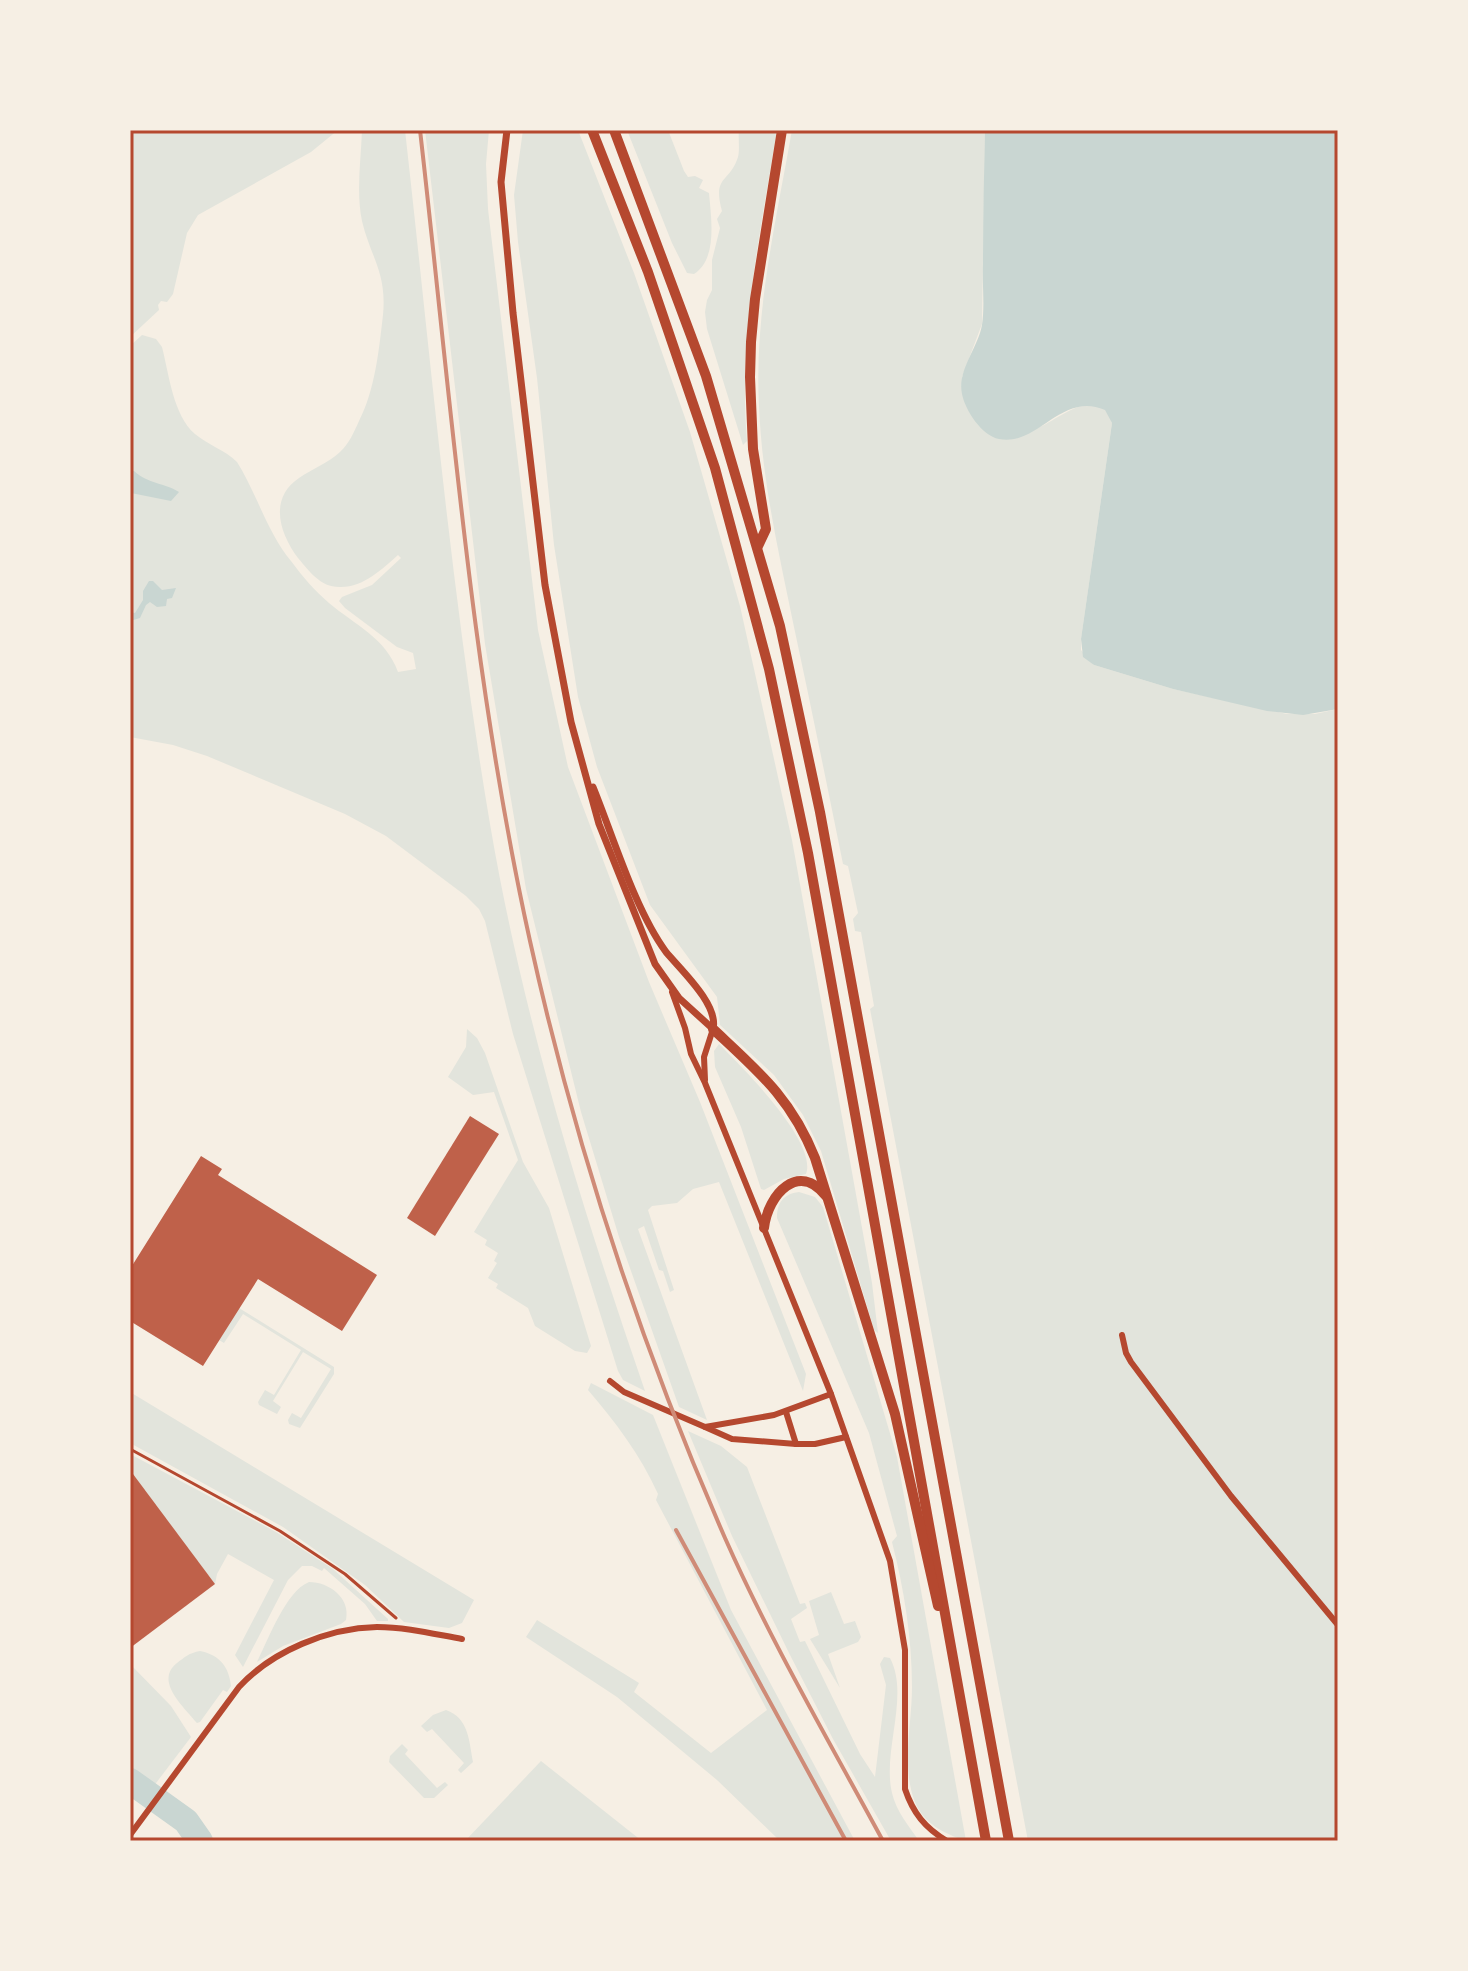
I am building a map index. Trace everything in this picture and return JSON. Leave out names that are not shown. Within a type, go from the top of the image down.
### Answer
[{"type":"highway","points":[[592,130],[648,272],[715,468],[769,669],[808,853],[986,1841]]},
{"type":"highway","points":[[614,130],[706,376],[780,626],[820,812],[1009,1841]]},
{"type":"highway","points":[[758,546],[766,529],[753,449],[751,342],[782,130]]},
{"type":"highway","points":[[713,1029],[762,1074],[789,1106],[806,1136],[895,1414],[925,1554],[959,1689]]},
{"type":"highway","points":[[764,1228],[771,1202],[788,1185],[815,1186],[828,1198]]},
{"type":"street","points":[[507,130],[501,163],[501,194],[513,313],[549,613],[578,751],[608,851],[645,943],[670,988],[693,1060],[831,1394],[883,1538],[897,1593],[906,1680],[905,1789],[922,1823],[947,1841]]},
{"type":"street","points":[[578,751],[648,921],[668,954],[711,1008],[715,1020],[704,1057],[705,1083]]},
{"type":"street","points":[[670,988],[713,1029]]},
{"type":"street","points":[[1122,1335],[1131,1362],[1185,1435],[1338,1625]]},
{"type":"street","points":[[610,1381],[624,1392],[732,1439],[815,1444],[846,1437]]},
{"type":"street","points":[[705,1427],[725,1426],[786,1412],[831,1394]]},
{"type":"street","points":[[786,1412],[796,1444]]},
{"type":"street","points":[[130,1835],[239,1687],[270,1661],[300,1645],[340,1632],[376,1627],[408,1629],[462,1639]]},
{"type":"path","points":[[130,1449],[280,1531],[345,1574],[408,1629]]},
{"type":"shaded area","points":[[130,130],[338,130],[311,152],[198,215],[187,233],[173,294],[167,302],[161,301],[159,310],[130,337]]},
{"type":"shaded area","points":[[362,130],[405,130],[464,651],[490,824],[519,968],[556,1111],[598,1252],[645,1391],[623,1380],[618,1371],[513,1034],[485,921],[479,909],[386,836],[345,814],[207,756],[173,745],[130,737],[130,346],[142,335],[156,339],[162,347],[173,394],[188,426],[200,438],[237,462],[275,538],[300,572],[329,603],[378,641],[398,672],[416,669],[413,653],[397,647],[339,601],[372,585],[401,558],[398,555],[357,584],[341,587],[328,585],[316,578],[298,558],[286,538],[280,517],[280,506],[289,486],[335,456],[349,442],[369,396],[376,370],[384,300],[360,210]]},
{"type":"shaded area","points":[[425,130],[489,130],[486,164],[488,209],[538,630],[568,767],[649,982],[700,1102],[806,1374],[803,1391],[719,1182],[693,1189],[677,1203],[652,1206],[648,1210],[674,1290],[670,1292],[663,1271],[659,1270],[644,1226],[638,1229],[707,1420],[679,1407],[619,1237],[581,1112],[526,889],[485,644]]},
{"type":"shaded area","points":[[523,130],[578,130],[634,273],[690,432],[740,606],[792,840],[872,1283],[878,1333],[874,1330],[821,1151],[803,1115],[774,1075],[720,1025],[717,997],[650,905],[597,767],[578,697],[554,545],[537,378],[518,242],[514,195]]},
{"type":"shaded area","points":[[627,130],[668,130],[688,177],[703,180],[699,188],[709,193],[710,248],[702,267],[694,274],[687,273],[672,243]]},
{"type":"shaded area","points":[[739,130],[777,130],[752,285],[746,363],[747,441],[743,445],[707,329],[705,312],[712,290],[712,260],[720,228],[717,219],[722,211],[719,191],[738,157]]},
{"type":"shaded area","points":[[792,130],[985,130],[982,324],[962,377],[970,412],[985,431],[1031,430],[1089,404],[1098,405],[1106,411],[1112,423],[1081,639],[1081,650],[1094,665],[1173,689],[1287,714],[1315,714],[1338,709],[1338,1841],[1028,1841],[870,1009],[874,1006],[861,932],[855,931],[853,919],[858,913],[848,866],[843,864],[767,490],[759,406],[760,336],[768,267]]},
{"type":"shaded area","points":[[985,130],[1338,130],[1338,709],[1303,715],[1267,711],[1173,689],[1094,665],[1083,657],[1081,639],[1112,423],[1105,410],[1089,406],[1062,413],[1026,435],[999,439],[981,428],[967,407],[962,394],[962,376],[980,334],[983,317]]},
{"type":"shaded area","points":[[130,471],[179,492],[171,501],[131,493]]},
{"type":"shaded area","points":[[149,581],[162,590],[176,588],[172,598],[167,599],[166,606],[157,607],[150,602],[140,618],[130,621],[130,612],[135,613],[143,600],[143,591]]},
{"type":"shaded area","points":[[467,1029],[477,1038],[485,1053],[523,1162],[549,1208],[591,1346],[587,1353],[575,1351],[535,1326],[528,1308],[496,1288],[498,1284],[488,1278],[497,1263],[494,1261],[498,1253],[485,1245],[487,1240],[474,1232],[518,1160],[494,1092],[473,1095],[448,1077],[466,1047]]},
{"type":"shaded area","points":[[719,1044],[790,1125],[807,1160],[806,1174],[761,1189],[741,1127],[715,1067],[714,1051]]},
{"type":"shaded area","points":[[799,1192],[815,1197],[823,1207],[897,1457],[966,1841],[943,1831],[924,1817],[911,1789],[908,1760],[911,1650],[892,1542],[897,1536],[869,1433],[777,1218],[782,1200]]},
{"type":"shaded area","points":[[239,1308],[334,1367],[334,1374],[300,1428],[289,1424],[288,1420],[292,1413],[301,1418],[331,1369],[303,1352],[273,1401],[281,1407],[277,1414],[259,1405],[265,1390],[274,1395],[301,1350],[243,1314],[224,1343],[219,1340]]},
{"type":"shaded area","points":[[591,1383],[653,1415],[731,1610],[855,1841],[780,1841],[717,1780],[617,1697],[526,1637],[537,1620],[639,1683],[634,1692],[711,1753],[767,1710],[656,1500],[658,1494],[651,1479],[627,1439],[588,1390]]},
{"type":"shaded area","points":[[130,1392],[474,1600],[462,1623],[449,1628],[404,1622],[365,1585],[283,1527],[130,1443]]},
{"type":"shaded area","points":[[688,1431],[721,1446],[747,1467],[800,1604],[805,1603],[807,1608],[791,1619],[800,1642],[805,1641],[860,1754],[875,1777],[886,1685],[880,1664],[884,1657],[890,1658],[897,1689],[890,1760],[892,1793],[919,1841],[891,1841],[833,1739],[732,1536]]},
{"type":"shaded area","points":[[130,1454],[276,1532],[333,1569],[388,1621],[377,1621],[365,1604],[324,1568],[322,1571],[312,1566],[302,1566],[288,1580],[243,1667],[235,1655],[274,1580],[228,1554],[215,1584],[130,1472]]},
{"type":"shaded area","points":[[309,1582],[331,1588],[342,1598],[347,1612],[346,1620],[283,1646],[257,1662],[285,1605]]},
{"type":"shaded area","points":[[831,1592],[844,1624],[855,1621],[861,1637],[858,1642],[828,1654],[840,1688],[810,1639],[819,1635],[809,1601]]},
{"type":"shaded area","points":[[200,1651],[222,1662],[231,1686],[227,1692],[223,1690],[197,1723],[174,1694],[169,1678],[177,1663]]},
{"type":"shaded area","points":[[130,1664],[171,1706],[191,1737],[153,1787],[130,1770]]},
{"type":"shaded area","points":[[446,1710],[464,1724],[469,1738],[473,1762],[461,1773],[458,1770],[464,1763],[432,1729],[427,1732],[421,1726],[433,1715]]},
{"type":"shaded area","points":[[402,1744],[408,1750],[405,1754],[437,1788],[445,1782],[448,1785],[434,1798],[424,1798],[389,1762],[390,1756]]},
{"type":"shaded area","points":[[541,1761],[642,1841],[465,1841]]},
{"type":"shaded area","points":[[168,1800],[192,1818],[212,1841],[193,1841],[162,1809]]},
{"type":"building","points":[[470,1116],[499,1134],[435,1236],[407,1218]]},
{"type":"building","points":[[201,1156],[222,1169],[218,1175],[377,1275],[342,1331],[258,1279],[203,1366],[130,1321],[130,1269]]},
{"type":"building","points":[[130,1470],[215,1584],[130,1648]]},
{"type":"waterway","points":[[130,1781],[186,1821],[200,1841]]},
{"type":"railway","points":[[420,130],[464,537],[492,740],[530,941],[568,1093],[589,1169],[638,1319],[694,1466],[762,1615],[883,1841]]},
{"type":"railway","points":[[676,1530],[846,1841]]}]
